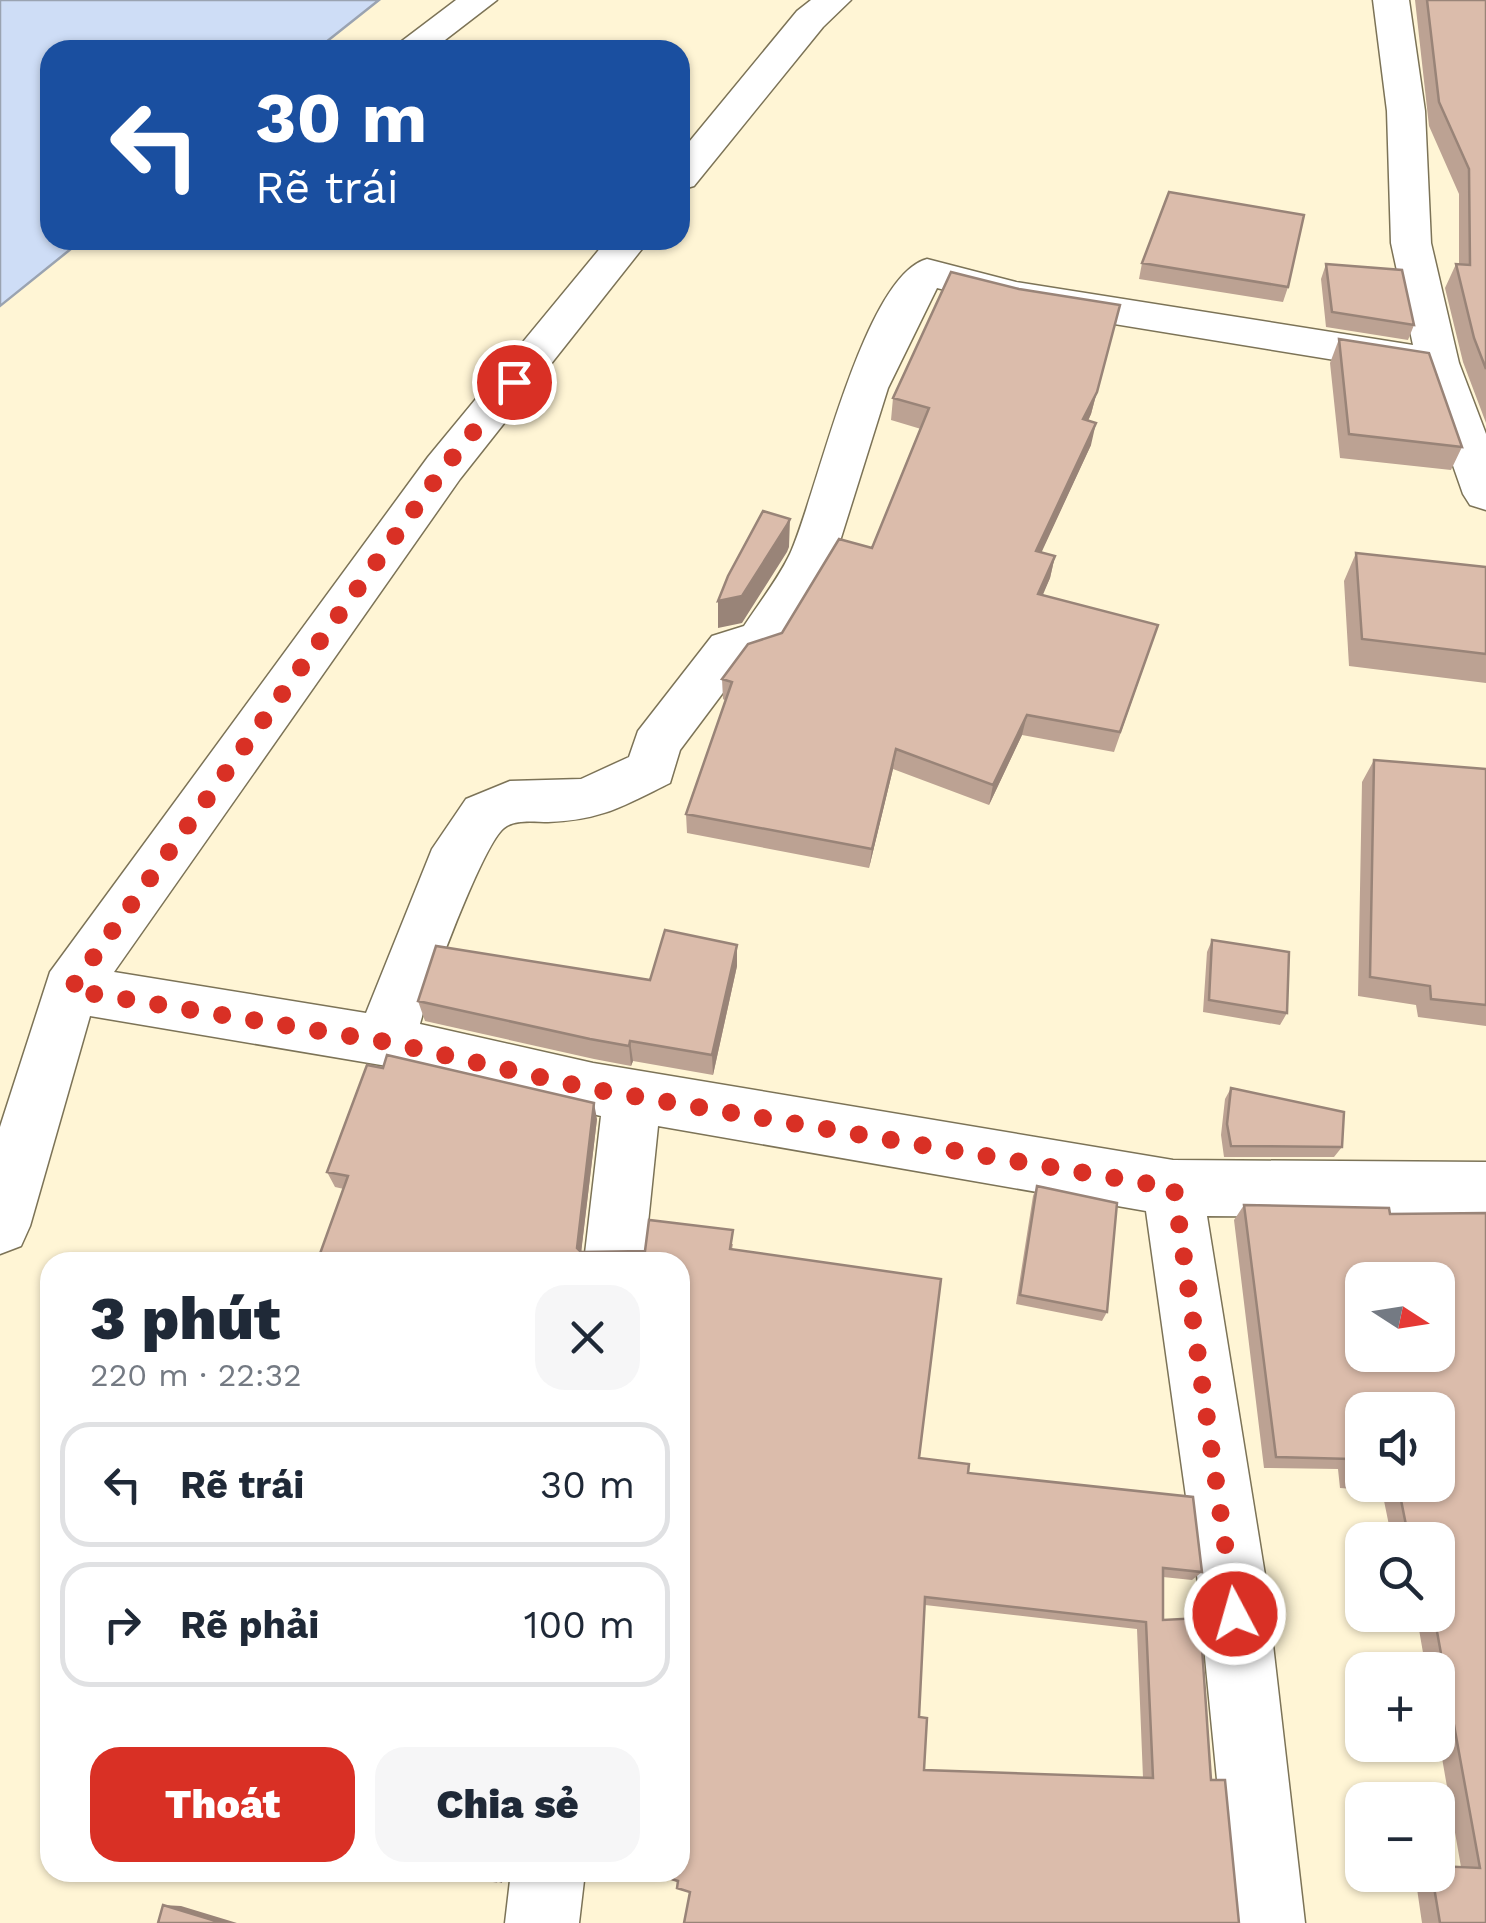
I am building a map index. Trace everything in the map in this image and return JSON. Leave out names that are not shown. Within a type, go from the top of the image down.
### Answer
[{"type":"street","points":[[422,40],[479,0]]},
{"type":"street","points":[[690,166],[810,19],[833,0]]},
{"type":"street","points":[[1391,0],[1406,111],[1411,243],[1438,363],[1486,494]]},
{"type":"street","points":[[0,1226],[70,990],[444,468],[621,250]]},
{"type":"street","points":[[387,1042],[399,995],[439,905],[458,849],[484,814],[510,802],[586,800],[652,769],[656,745],[729,649],[753,644],[772,624],[812,557],[866,388],[912,292],[927,272],[1016,295],[1438,363]]},
{"type":"street","points":[[70,990],[387,1042],[592,1089],[1174,1188],[1486,1190]]},
{"type":"street","points":[[615,1252],[633,1093]]},
{"type":"street","points":[[1174,1188],[1231,1575],[1268,1923]]},
{"type":"street","points":[[542,1923],[547,1882]]},
{"type":"water","points":[[0,0],[379,0],[329,40],[40,40],[40,250],[70,250],[0,306]]},
{"type":"building","points":[[1427,0],[1486,0],[1486,369],[1474,338],[1456,264],[1470,265],[1469,169],[1439,102]]},
{"type":"building","points":[[1169,192],[1304,215],[1288,287],[1142,263]]},
{"type":"building","points":[[1326,264],[1402,270],[1414,325],[1332,312]]},
{"type":"building","points":[[951,272],[1019,289],[1120,305],[1097,392],[1083,419],[1096,423],[1036,551],[1055,556],[1038,594],[1158,625],[1120,732],[1027,715],[993,785],[896,749],[872,849],[686,814],[732,682],[722,679],[748,644],[782,633],[839,539],[872,548],[929,408],[893,398]]},
{"type":"building","points":[[1339,339],[1429,353],[1462,447],[1349,434]]},
{"type":"building","points":[[763,511],[790,519],[742,596],[718,601],[728,576]]},
{"type":"building","points":[[1356,553],[1486,567],[1486,654],[1362,639]]},
{"type":"building","points":[[1374,760],[1486,769],[1486,1005],[1431,999],[1430,986],[1370,977]]},
{"type":"building","points":[[665,930],[737,945],[712,1055],[630,1041],[629,1046],[590,1039],[418,1001],[436,946],[650,980]]},
{"type":"building","points":[[1212,940],[1289,952],[1287,1013],[1209,1000]]},
{"type":"building","points":[[387,1055],[594,1103],[577,1248],[581,1252],[321,1252],[348,1176],[327,1172],[367,1065],[383,1068]]},
{"type":"building","points":[[1231,1088],[1344,1112],[1342,1147],[1231,1146],[1227,1124]]},
{"type":"building","points":[[1037,1186],[1117,1203],[1107,1312],[1020,1295]]},
{"type":"building","points":[[1244,1205],[1389,1208],[1390,1214],[1486,1213],[1486,1923],[1440,1923],[1435,1892],[1455,1892],[1455,1867],[1480,1868],[1455,1730],[1455,1652],[1441,1652],[1437,1632],[1455,1632],[1455,1522],[1405,1522],[1401,1502],[1455,1502],[1455,1392],[1345,1392],[1345,1459],[1276,1457]]},
{"type":"building","points":[[649,1220],[733,1230],[730,1249],[941,1279],[919,1458],[969,1464],[968,1473],[1193,1497],[1202,1572],[1163,1568],[1163,1620],[1200,1618],[1211,1780],[1225,1780],[1239,1923],[684,1923],[690,1892],[677,1888],[678,1882],[690,1882],[690,1252],[581,1252],[645,1251]],"holes":[[[925,1597],[1146,1622],[1153,1778],[924,1770],[927,1718],[919,1717]]]},
{"type":"building","points":[[163,1905],[222,1923],[158,1923]]},
{"type":"route","points":[[514,382],[444,468],[70,990],[387,1042],[592,1089],[1174,1188],[1235,1614]]}]
